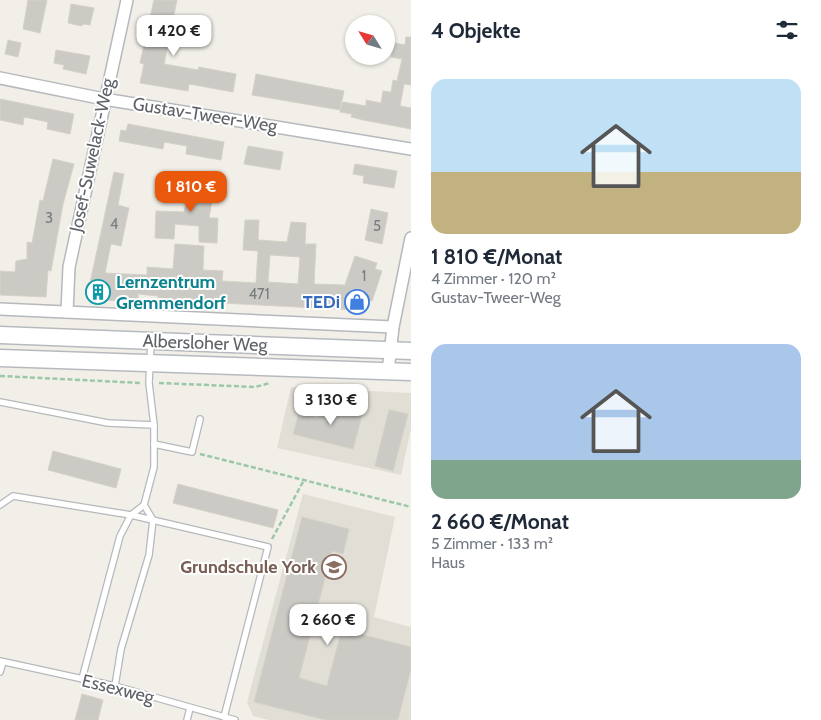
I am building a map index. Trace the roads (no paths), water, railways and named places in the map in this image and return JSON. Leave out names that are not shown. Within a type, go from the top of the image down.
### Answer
[{"type":"main road","name":"Albersloher Weg","points":[[0,335],[411,351]]},
{"type":"main road","name":"Albersloher Weg","points":[[0,358],[150,365],[411,372]]},
{"type":"street","name":"Josef-Suwelack-Weg","points":[[67,312],[69,267],[127,0]]},
{"type":"street","name":"Gustav-Tweer-Weg","points":[[0,78],[104,99],[411,149]]},
{"type":"street","points":[[388,372],[393,327],[411,238]]},
{"type":"street","name":"Albersloher Weg","points":[[0,309],[393,327]]},
{"type":"lane","points":[[82,679],[120,536],[131,515],[144,505],[154,467],[154,425],[149,383],[151,341]]},
{"type":"lane","points":[[0,402],[108,423],[154,425]]},
{"type":"lane","points":[[154,444],[192,452],[200,420]]},
{"type":"lane","points":[[0,505],[13,496],[131,515],[268,547],[224,717]]},
{"type":"lane","points":[[115,686],[121,649],[149,555],[153,520],[144,505]]},
{"type":"lane","points":[[0,672],[1,661]]},
{"type":"lane","name":"Essexweg","points":[[1,661],[115,686],[235,720]]},
{"type":"lane","points":[[187,720],[190,708]]},
{"type":"place","name":"Lernzentrum Gremmendorf","points":[[98,292]]},
{"type":"place","name":"TEDi","points":[[357,302]]},
{"type":"place","name":"Grundschule York","points":[[334,567]]}]
